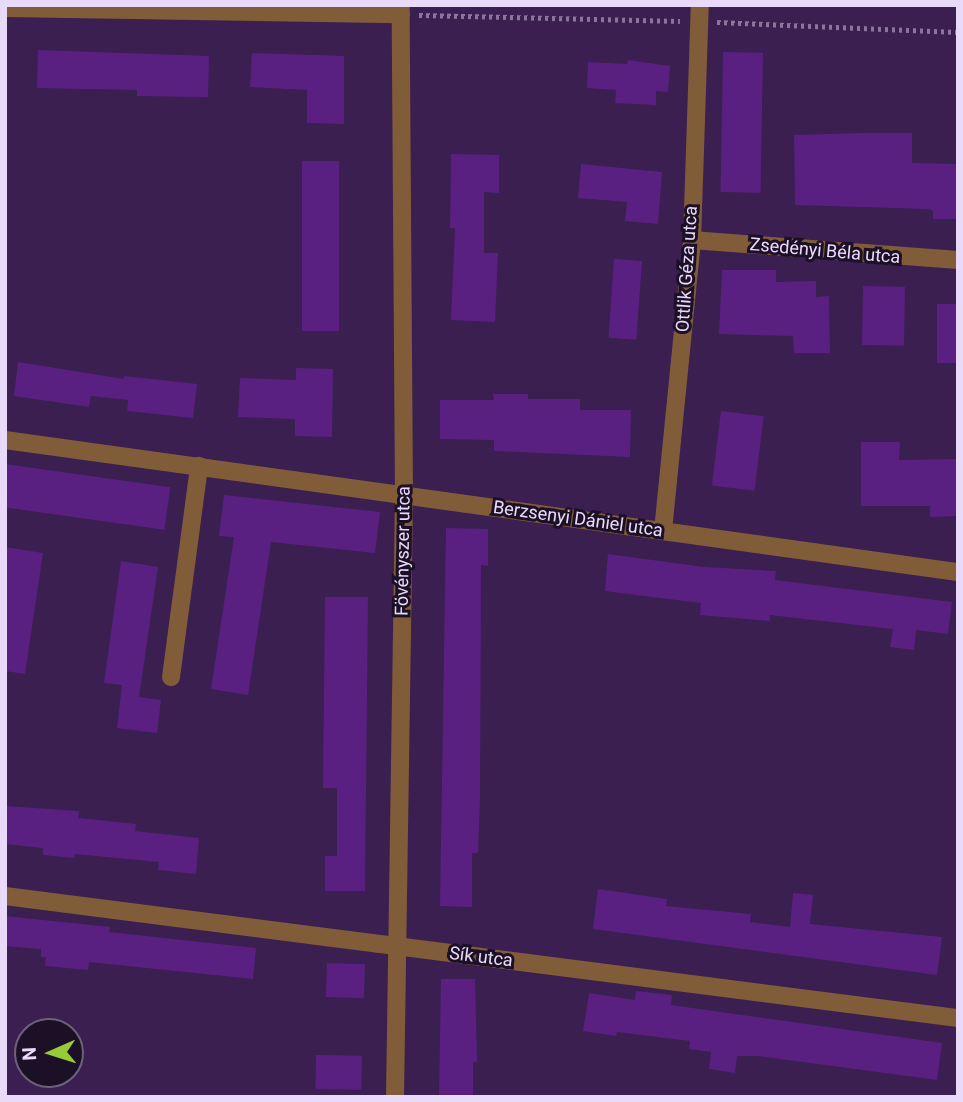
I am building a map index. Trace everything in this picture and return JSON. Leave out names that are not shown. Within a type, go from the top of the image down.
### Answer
[{"type":"street","name":"Ottlik Géza utca","points":[[663,531],[692,240],[701,5]]},
{"type":"street","points":[[5,8],[401,10]]},
{"type":"street","name":"Fövényszer utca","points":[[395,1097],[404,495],[401,10]]},
{"type":"street","name":"Zsedényi Béla utca","points":[[692,240],[958,260]]},
{"type":"street","name":"Berzsenyi Dániel utca","points":[[5,440],[958,572]]},
{"type":"street","points":[[171,677],[199,467]]},
{"type":"street","name":"Sík utca","points":[[5,896],[958,1018]]},
{"type":"building","points":[[38,50],[209,56],[208,97],[137,96],[137,90],[37,88]]},
{"type":"building","points":[[723,52],[763,53],[761,193],[721,192]]},
{"type":"building","points":[[252,53],[344,56],[344,124],[307,123],[307,90],[250,87]]},
{"type":"building","points":[[628,60],[670,66],[668,92],[656,91],[656,105],[615,103],[616,90],[587,88],[588,62],[627,64]]},
{"type":"building","points":[[912,133],[912,163],[958,164],[958,219],[933,219],[933,211],[928,209],[795,205],[794,135]]},
{"type":"building","points":[[451,154],[499,155],[499,193],[484,192],[484,253],[498,253],[495,322],[451,320],[455,228],[450,228]]},
{"type":"building","points":[[302,161],[339,161],[339,331],[302,331]]},
{"type":"building","points":[[581,164],[662,172],[658,224],[625,221],[627,202],[578,198]]},
{"type":"building","points":[[614,259],[642,261],[636,340],[608,338]]},
{"type":"building","points":[[722,270],[776,270],[776,282],[816,281],[816,297],[829,296],[830,353],[794,353],[793,336],[719,334]]},
{"type":"building","points":[[863,286],[905,287],[904,346],[862,345]]},
{"type":"building","points":[[937,304],[958,304],[958,363],[937,363]]},
{"type":"building","points":[[18,362],[124,379],[124,376],[197,384],[193,418],[127,411],[128,400],[91,396],[89,407],[14,396]]},
{"type":"building","points":[[296,368],[333,369],[332,437],[295,436],[295,419],[238,417],[240,378],[296,380]]},
{"type":"building","points":[[493,394],[528,394],[528,399],[580,399],[580,410],[631,410],[630,457],[494,451],[494,440],[440,439],[440,400],[494,400]]},
{"type":"building","points":[[721,411],[764,416],[755,491],[712,485]]},
{"type":"building","points":[[861,442],[900,442],[899,460],[957,459],[958,516],[930,517],[930,506],[861,506]]},
{"type":"building","points":[[5,464],[170,487],[164,530],[5,507]]},
{"type":"building","points":[[224,495],[380,512],[375,553],[271,542],[248,695],[211,689],[234,537],[219,536]]},
{"type":"building","points":[[446,528],[488,529],[488,566],[481,565],[480,799],[478,853],[472,853],[472,907],[440,906]]},
{"type":"building","points":[[5,547],[43,553],[25,674],[5,671]]},
{"type":"building","points":[[608,554],[704,567],[776,571],[775,580],[952,602],[948,634],[916,630],[914,650],[890,647],[893,629],[770,615],[770,621],[700,615],[701,603],[605,591]]},
{"type":"building","points":[[121,561],[158,567],[139,697],[161,700],[157,733],[117,728],[122,685],[104,683]]},
{"type":"building","points":[[325,597],[368,597],[365,891],[325,891],[325,856],[337,856],[337,788],[323,788]]},
{"type":"building","points":[[5,806],[79,811],[78,818],[136,824],[135,831],[199,838],[196,874],[158,870],[159,862],[75,854],[74,858],[43,855],[43,848],[5,844]]},
{"type":"building","points":[[598,889],[667,899],[666,906],[751,914],[750,922],[790,927],[793,893],[813,895],[810,924],[942,937],[937,975],[593,929]]},
{"type":"building","points":[[5,916],[110,927],[109,932],[256,948],[253,979],[89,962],[88,970],[45,966],[46,957],[41,957],[41,949],[5,946]]},
{"type":"building","points":[[327,963],[365,964],[364,998],[326,997]]},
{"type":"building","points":[[441,979],[475,979],[477,1062],[473,1062],[473,1097],[439,1097]]},
{"type":"building","points":[[636,991],[672,995],[671,1005],[942,1043],[937,1080],[759,1056],[737,1056],[735,1073],[709,1069],[711,1052],[689,1049],[690,1041],[617,1032],[616,1036],[583,1031],[589,993],[635,1000]]},
{"type":"building","points":[[316,1055],[362,1056],[361,1090],[315,1089]]}]
